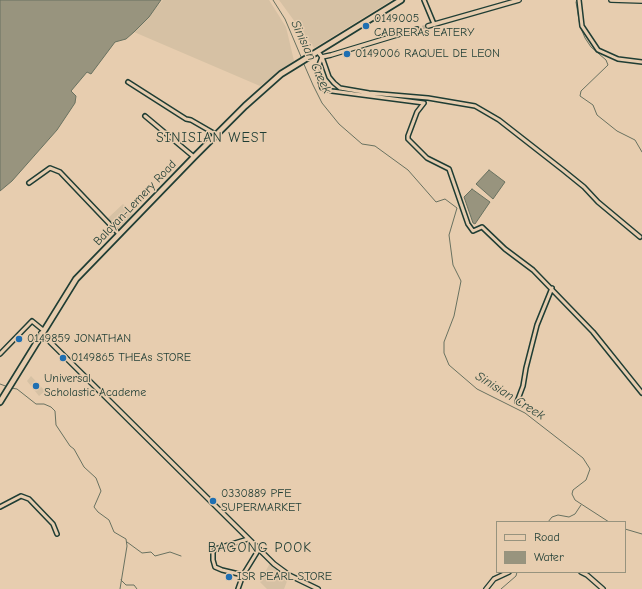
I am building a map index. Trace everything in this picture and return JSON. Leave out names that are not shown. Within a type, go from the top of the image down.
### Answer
[{"type":"main road","name":"Balayan-Lemery Road","points":[[0,402],[76,279],[194,157],[266,86],[296,64],[318,52],[401,0]]},
{"type":"street","points":[[424,0],[434,24]]},
{"type":"street","points":[[428,26],[519,0]]},
{"type":"street","points":[[579,0],[582,26],[598,50],[618,59],[642,62]]},
{"type":"street","points":[[611,0],[642,1]]},
{"type":"street","points":[[322,57],[417,29]]},
{"type":"street","points":[[318,52],[322,57],[329,77],[340,88],[369,93],[428,98],[475,106],[499,120],[563,170],[640,237]]},
{"type":"street","points":[[322,57],[317,70],[322,88],[332,91],[424,103],[417,112],[408,136],[408,140],[427,158],[449,169],[468,224],[473,231],[482,227],[505,249],[533,270],[552,288],[592,332],[642,393]]},
{"type":"street","points":[[128,82],[186,119],[191,120],[216,135]]},
{"type":"street","points":[[145,116],[194,157]]},
{"type":"street","points":[[29,184],[50,168],[60,172],[120,234]]},
{"type":"street","points":[[517,402],[523,386],[526,368],[538,325],[552,288]]},
{"type":"street","points":[[0,354],[32,321],[259,550],[274,564],[289,574],[318,589]]},
{"type":"street","points":[[0,507],[22,496],[29,499],[53,524],[57,534]]},
{"type":"street","points":[[243,575],[222,570],[215,566],[213,552],[215,549],[248,539]]},
{"type":"street","points":[[238,589],[243,575],[259,550]]},
{"type":"street","points":[[486,589],[494,579],[507,573]]},
{"type":"street","points":[[583,573],[603,589]]},
{"type":"shaded area","points":[[163,0],[269,0],[286,27],[294,61],[260,86],[134,32]]},
{"type":"shaded area","points":[[279,0],[392,0],[314,48]]},
{"type":"shaded area","points":[[123,204],[134,215],[118,230],[107,219]]},
{"type":"shaded area","name":"Universal Scholastic Academe","points":[[31,376],[45,391],[39,396],[27,381]]},
{"type":"shaded area","points":[[270,563],[289,576],[284,589],[267,589],[260,582]]},
{"type":"water","points":[[0,0],[161,0],[149,17],[134,32],[126,39],[115,42],[91,74],[87,72],[71,91],[76,96],[75,103],[57,130],[12,181],[0,191]]},
{"type":"water","points":[[489,170],[505,182],[493,199],[476,184]]},
{"type":"water","points":[[472,189],[490,202],[475,224],[473,223],[464,197]]},
{"type":"waterway","name":"Sinisian Creek","points":[[273,0],[285,19],[302,59]]},
{"type":"waterway","points":[[576,2],[580,26],[585,38],[591,47],[606,60],[608,65],[581,91],[580,96],[593,105],[597,115],[617,131],[635,140],[642,152]]},
{"type":"waterway","name":"Sinisian Creek","points":[[303,62],[322,103],[339,124],[362,144],[375,146],[408,170],[436,202],[445,199],[457,208],[449,235],[453,265],[461,281],[454,316],[444,342],[444,353],[449,365],[477,389],[525,413],[583,458],[590,469],[586,480],[573,490],[572,494],[575,500],[607,521]]},
{"type":"waterway","points":[[0,384],[8,387]]},
{"type":"waterway","points":[[11,388],[17,389],[36,404],[44,404],[51,407],[55,411],[56,425],[70,446],[74,449],[84,467],[96,478],[101,491],[94,507],[109,520],[114,532],[126,539],[127,546],[120,589]]},
{"type":"waterway","points":[[549,521],[552,517],[558,515],[569,517],[575,514],[581,505]]},
{"type":"waterway","name":"Sinisian Creek","points":[[626,529],[642,534]]},
{"type":"waterway","points":[[127,542],[142,553],[151,552],[155,556],[170,552],[181,556]]},
{"type":"waterway","points":[[501,589],[516,576],[517,573]]},
{"type":"waterway","points":[[121,580],[126,585],[134,585],[137,589]]},
{"type":"tunnel","points":[[417,29],[428,26]]},
{"type":"place","name":"0149005 CABRERAs EATERY","points":[[366,26]]},
{"type":"place","name":"0149006 RAQUEL DE LEON","points":[[347,54]]},
{"type":"place","name":"0149859 JONATHAN","points":[[19,339]]},
{"type":"place","name":"0149865 THEAs STORE","points":[[63,358]]},
{"type":"place","name":"Universal Scholastic Academe","points":[[36,386]]},
{"type":"place","name":"0330889 PFE SUPERMARKET","points":[[213,501]]},
{"type":"place","name":"ISR PEARL STORE","points":[[229,577]]},
{"type":"district","name":"SINISIAN WEST","points":[[212,138]]},
{"type":"district","name":"BAGONG POOK","points":[[260,548]]}]
